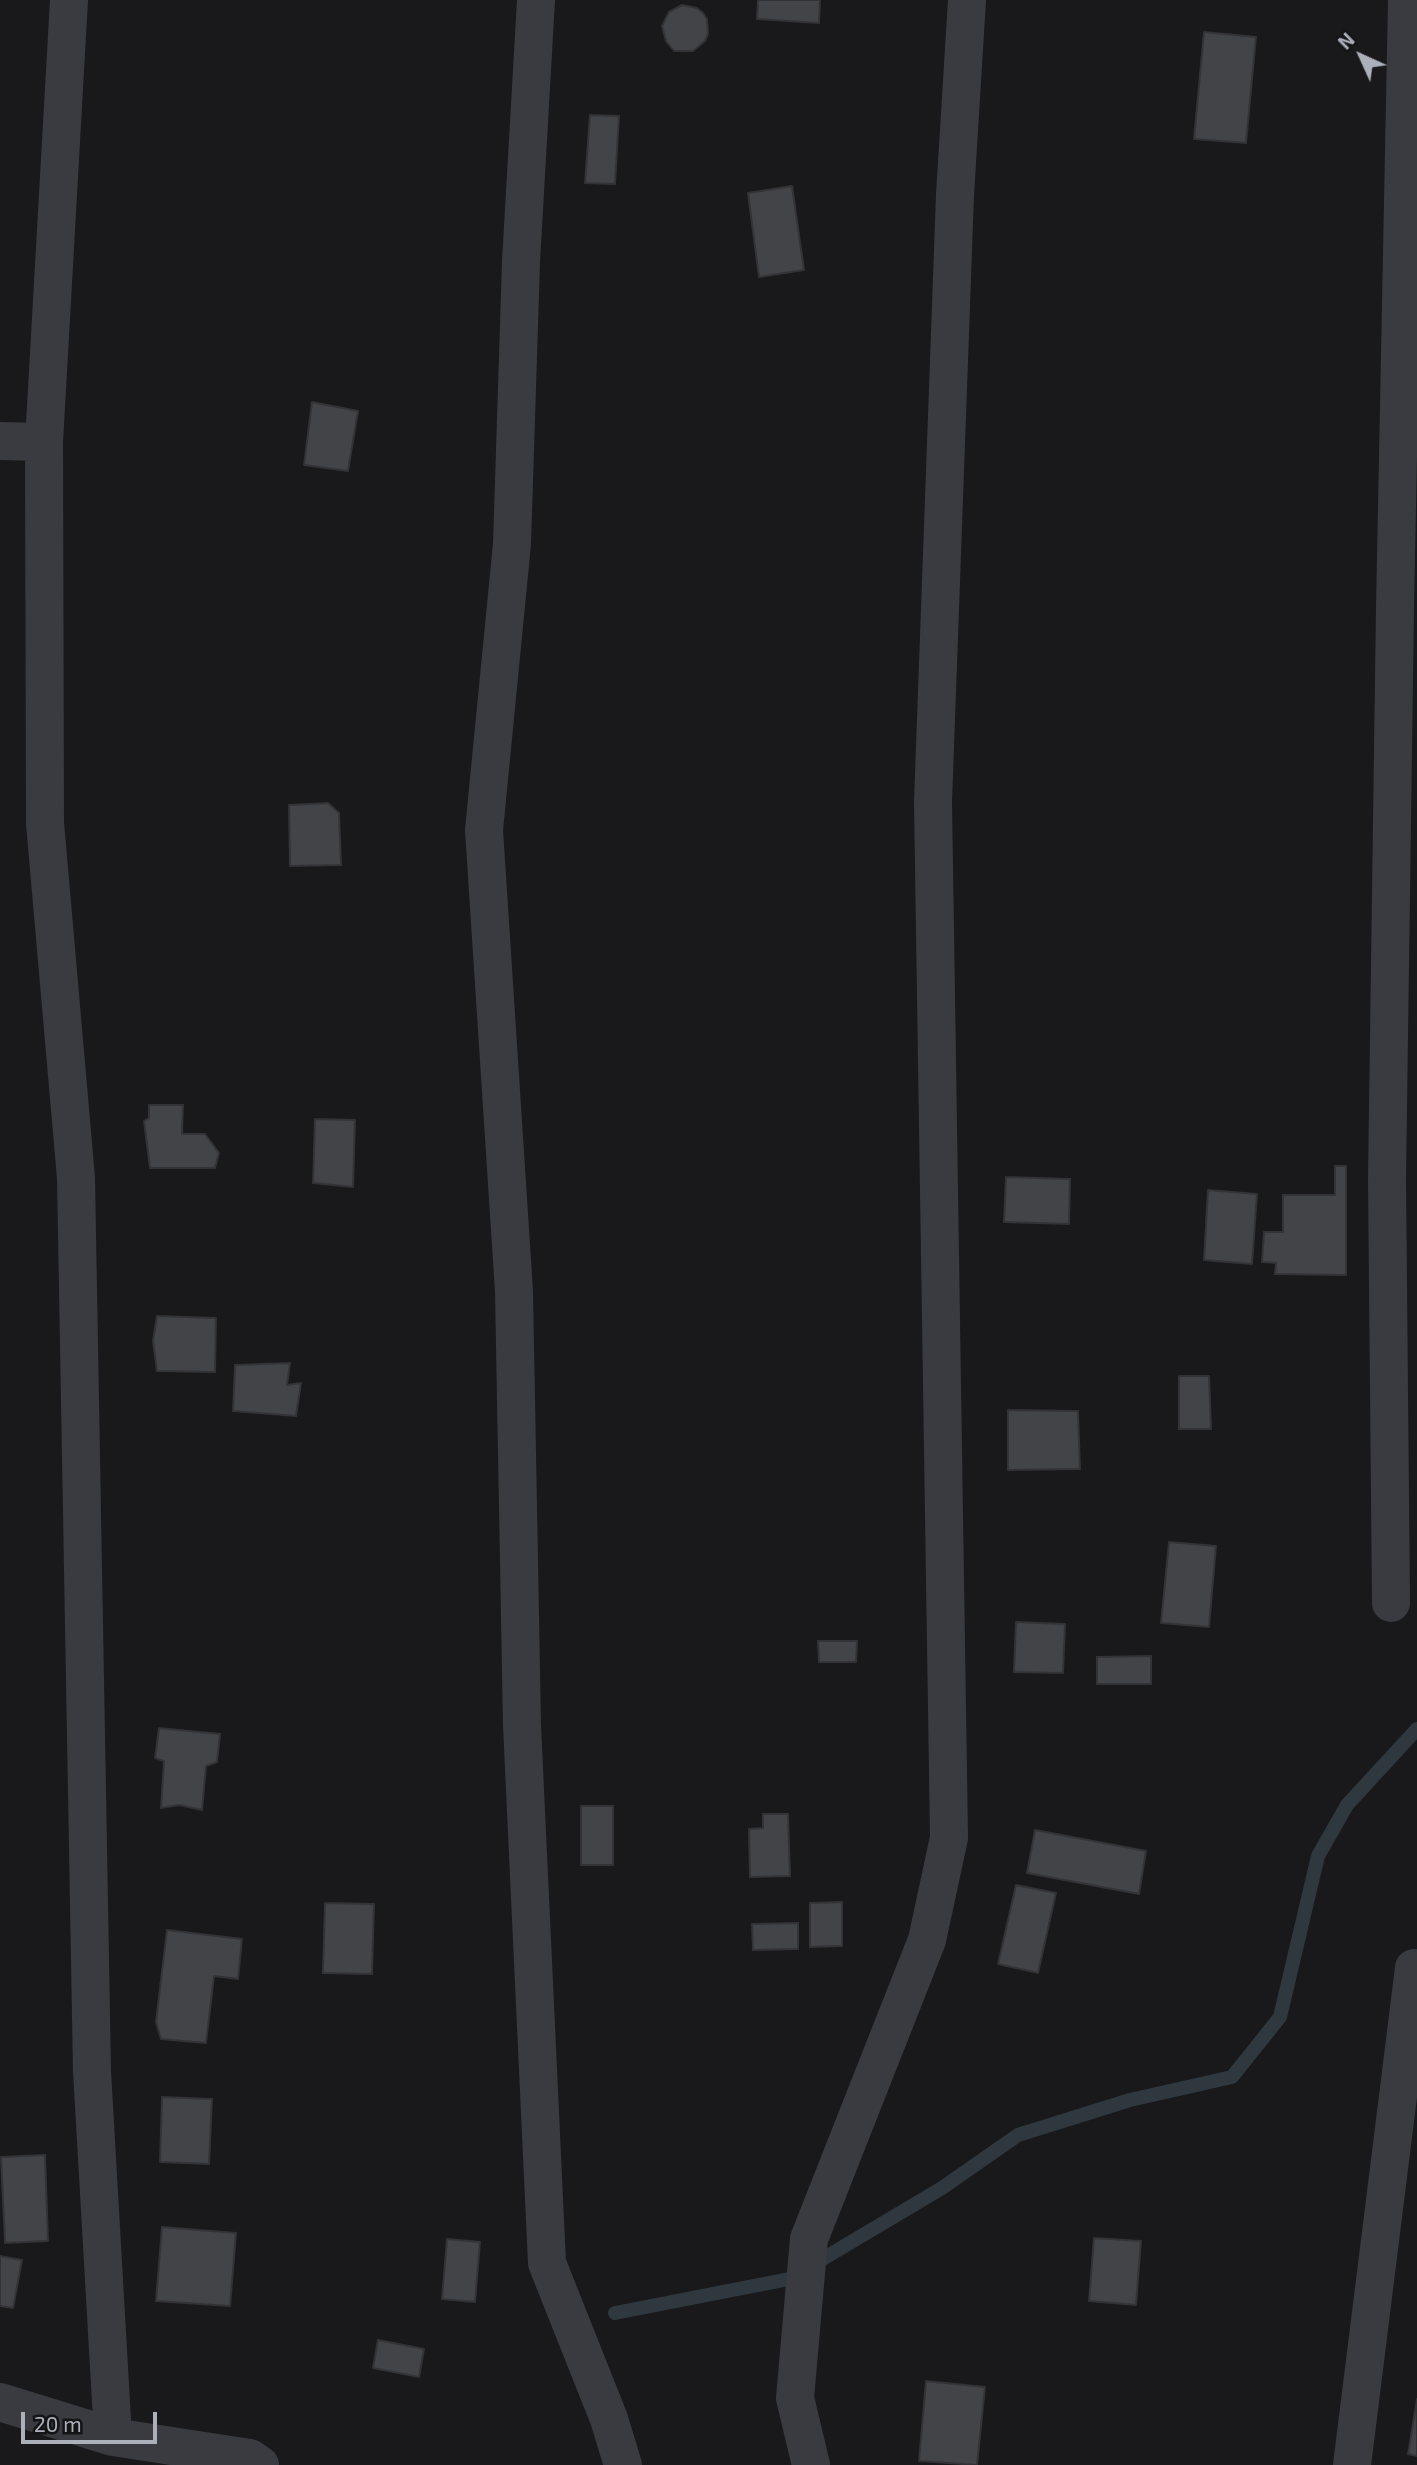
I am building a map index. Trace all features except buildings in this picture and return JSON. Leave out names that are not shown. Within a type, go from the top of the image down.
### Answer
[{"type":"street","points":[[69,0],[44,442],[45,824],[76,1178],[92,2071],[113,2437]]},
{"type":"street","points":[[537,0],[521,262],[512,544],[484,830],[514,1290],[522,1725],[547,2263],[609,2419],[623,2465]]},
{"type":"street","points":[[811,2465],[795,2398],[809,2239],[928,1940],[949,1838],[933,802],[955,195],[967,0]]},
{"type":"street","points":[[1391,1603],[1387,1179],[1407,0]]},
{"type":"street","points":[[0,441],[44,442]]},
{"type":"street","points":[[1352,2465],[1414,1968]]},
{"type":"street","points":[[0,2402],[113,2437],[250,2459],[260,2465]]},
{"type":"waterway","points":[[615,2313],[789,2279],[942,2188],[1018,2135],[1130,2100],[1232,2077],[1280,2017],[1318,1856],[1347,1805],[1417,1729]]}]
